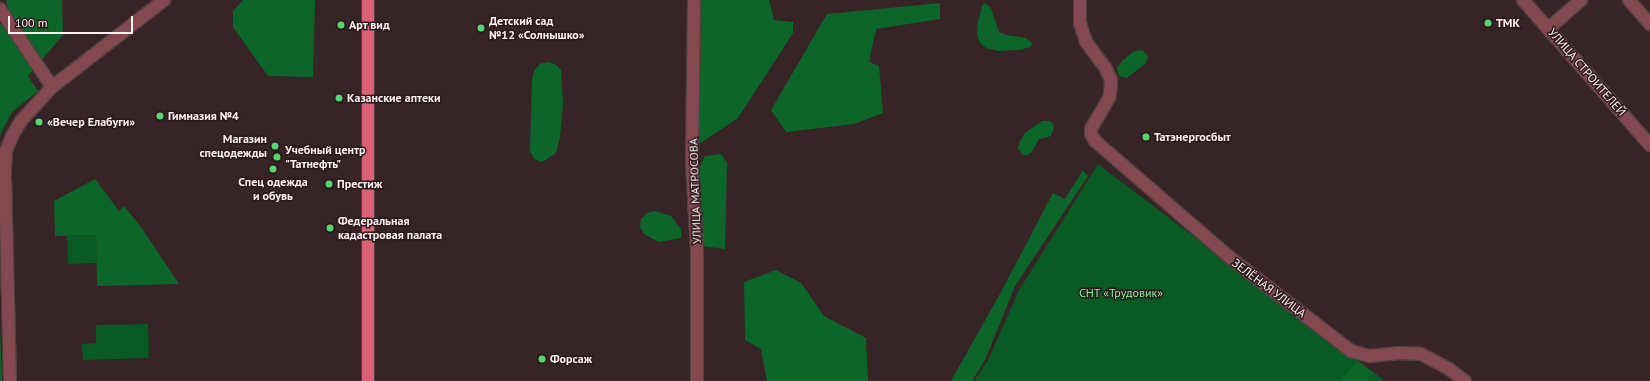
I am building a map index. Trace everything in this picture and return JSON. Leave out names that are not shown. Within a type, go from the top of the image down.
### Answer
[{"type":"main road","points":[[368,0],[368,381]]},
{"type":"street","points":[[10,381],[6,152],[21,121],[52,87],[164,0]]},
{"type":"street","name":"УЛИЦА МАТРОСОВА","points":[[694,0],[692,163],[698,251],[697,381]]},
{"type":"street","name":"ЗЕЛЁНАЯ УЛИЦА","points":[[1080,0],[1080,23],[1086,42],[1105,67],[1111,80],[1110,96],[1091,129],[1091,134],[1095,141],[1228,256],[1351,350],[1370,356],[1398,353],[1421,354],[1449,369],[1466,381]]},
{"type":"street","name":"УЛИЦА СТРОИТЕЛЕЙ","points":[[1523,0],[1650,144]]},
{"type":"street","points":[[1549,28],[1581,0]]},
{"type":"street","points":[[1629,0],[1650,24]]},
{"type":"street","points":[[0,9],[52,87]]},
{"type":"green space","points":[[6,0],[62,0],[63,35],[28,76],[38,91],[12,112],[0,135],[0,25],[10,16]]},
{"type":"green space","points":[[243,0],[315,0],[313,77],[268,76],[233,27],[233,11]]},
{"type":"green space","points":[[701,0],[769,0],[774,20],[793,22],[793,33],[738,118],[699,144]]},
{"type":"green space","points":[[940,3],[940,19],[876,29],[869,62],[879,66],[883,113],[854,124],[786,132],[771,110],[827,14]]},
{"type":"green space","points":[[985,3],[991,8],[999,32],[1006,35],[1026,38],[1032,43],[1030,47],[1020,50],[998,51],[986,48],[980,43],[977,35],[978,22],[982,6]]},
{"type":"green space","points":[[1142,50],[1148,56],[1146,63],[1127,78],[1119,76],[1117,68],[1122,61],[1134,51]]},
{"type":"green space","points":[[547,62],[555,64],[561,70],[563,102],[560,137],[556,153],[542,162],[534,159],[530,151],[532,79],[534,71],[540,64]]},
{"type":"green space","points":[[1042,121],[1050,121],[1053,124],[1054,128],[1051,136],[1039,139],[1031,153],[1023,155],[1018,148],[1020,141],[1025,133]]},
{"type":"green space","points":[[721,154],[727,163],[725,249],[702,246],[699,168],[705,156]]},
{"type":"green space","name":"СНТ «Трудовик»","points":[[1098,164],[1385,381],[974,381],[988,360],[1019,290]]},
{"type":"green space","points":[[1083,170],[1088,176],[1015,286],[985,360],[972,381],[951,381],[1001,292],[1053,193],[1065,199]]},
{"type":"green space","points":[[95,179],[119,211],[124,206],[141,227],[179,284],[97,286],[96,235],[55,236],[54,201]]},
{"type":"green space","points":[[655,211],[671,216],[681,229],[681,238],[659,242],[644,234],[640,227],[641,219],[647,213]]},
{"type":"green space","points":[[96,235],[97,263],[68,264],[67,236]]},
{"type":"green space","points":[[776,270],[801,283],[824,316],[866,338],[868,381],[767,381],[761,349],[745,340],[744,282]]},
{"type":"green space","points":[[148,324],[149,358],[83,360],[82,344],[96,343],[96,325]]},
{"type":"green space","points":[[0,327],[2,381],[0,381]]},
{"type":"green space","points":[[1357,361],[1374,373],[1366,381],[1339,381]]},
{"type":"place","name":"ТМК","points":[[1488,23]]},
{"type":"place","name":"Арт вид","points":[[341,25]]},
{"type":"place","name":"Детский сад №12 «Солнышко»","points":[[481,28]]},
{"type":"place","name":"Казанские аптеки","points":[[339,98]]},
{"type":"place","name":"Гимназия №4","points":[[160,116]]},
{"type":"place","name":"«Вечер Елабуги»","points":[[39,122]]},
{"type":"place","name":"Татэнергосбыт","points":[[1146,137]]},
{"type":"place","name":"Магазин спецодежды","points":[[275,146]]},
{"type":"place","name":"Учебный центр \"Татнефть\"","points":[[277,157]]},
{"type":"place","name":"Спец одежда и обувь","points":[[273,169]]},
{"type":"place","name":"Престиж","points":[[329,184]]},
{"type":"place","name":"Федеральная кадастровая палата","points":[[330,228]]},
{"type":"place","name":"Форсаж","points":[[542,359]]}]
